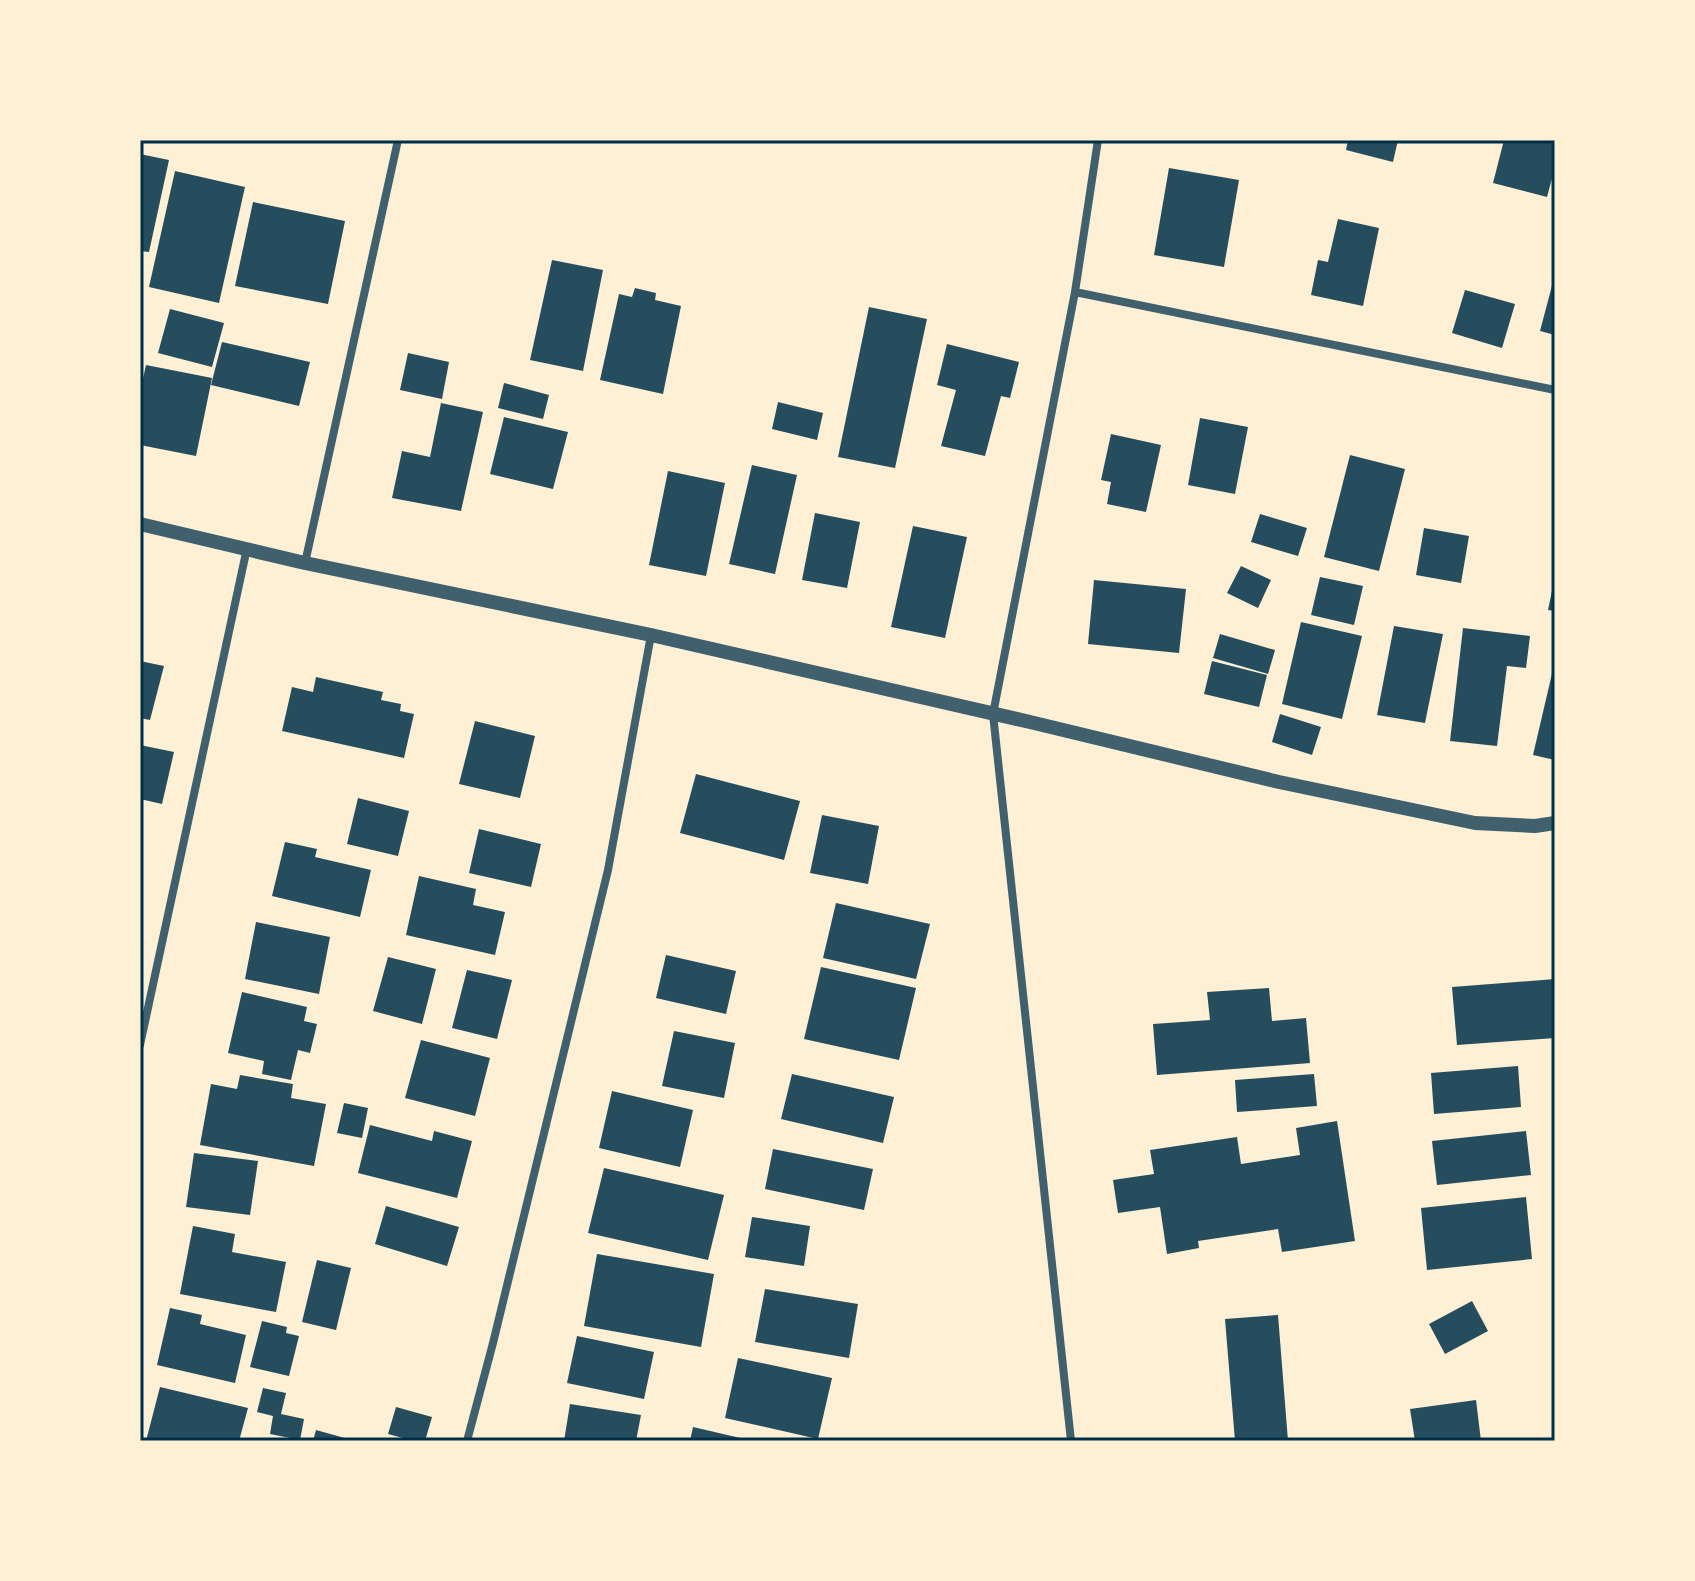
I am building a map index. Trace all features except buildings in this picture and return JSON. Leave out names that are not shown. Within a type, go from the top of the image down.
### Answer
[{"type":"street","points":[[305,563],[398,140]]},
{"type":"street","points":[[1071,1441],[993,714],[1075,292],[1098,140]]},
{"type":"street","points":[[1075,292],[1555,390]]},
{"type":"street","points":[[140,524],[305,563],[651,635],[1279,782],[1475,823],[1535,826],[1555,823]]},
{"type":"street","points":[[140,1045],[247,548]]},
{"type":"street","points":[[467,1441],[608,870],[651,635]]}]
